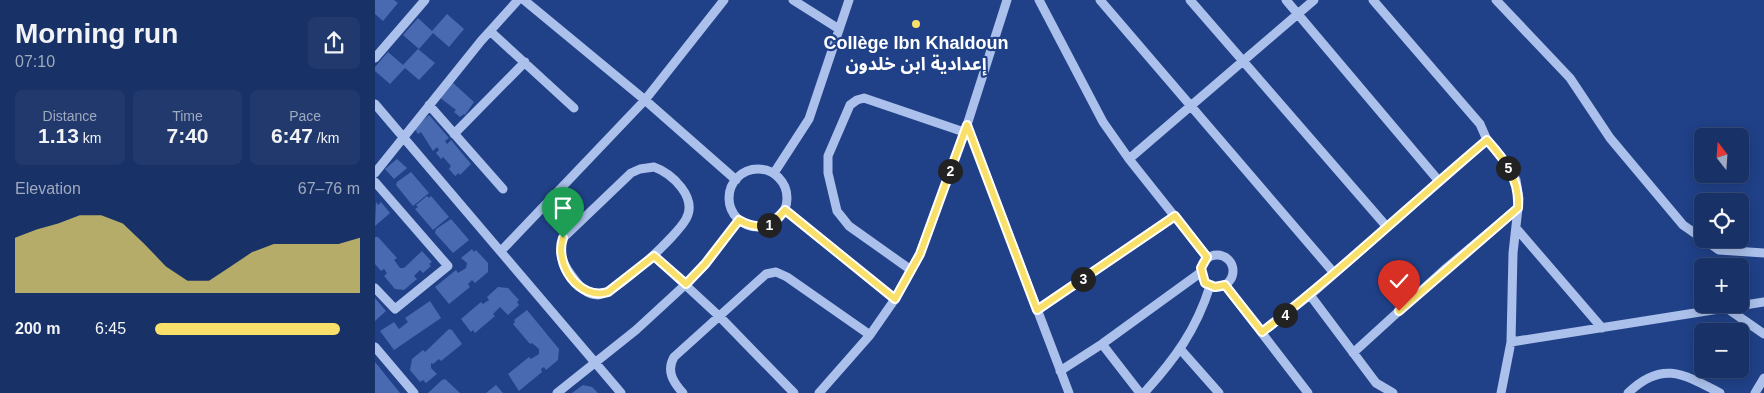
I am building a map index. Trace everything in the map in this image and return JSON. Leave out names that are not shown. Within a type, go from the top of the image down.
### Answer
[{"type":"street","points":[[375,58],[425,0]]},
{"type":"street","points":[[375,172],[490,31],[518,0]]},
{"type":"street","points":[[524,0],[645,100],[735,180]]},
{"type":"street","points":[[501,251],[645,100],[724,0]]},
{"type":"street","points":[[793,0],[839,29]]},
{"type":"street","points":[[774,173],[809,119],[849,0]]},
{"type":"street","points":[[819,393],[870,335],[895,299],[911,270],[930,230],[1007,0]]},
{"type":"street","points":[[1039,0],[1103,122],[1129,159],[1207,257]]},
{"type":"street","points":[[1100,0],[1334,273]]},
{"type":"street","points":[[1190,0],[1387,227]]},
{"type":"street","points":[[1286,0],[1438,180]]},
{"type":"street","points":[[1129,159],[1314,0]]},
{"type":"street","points":[[1373,0],[1480,124],[1487,140],[1502,158],[1516,180],[1518,208],[1511,342],[1501,393]]},
{"type":"street","points":[[1496,0],[1561,66],[1610,138],[1683,225],[1719,250],[1764,254]]},
{"type":"street","points":[[490,31],[575,108]]},
{"type":"street","points":[[454,134],[525,62]]},
{"type":"street","points":[[911,270],[849,226],[837,210],[828,173],[828,156],[850,105],[864,98],[965,128]]},
{"type":"street","points":[[375,104],[621,393]]},
{"type":"street","points":[[429,105],[503,189]]},
{"type":"street","points":[[965,128],[1069,393]]},
{"type":"street","points":[[1262,332],[1311,295],[1438,180],[1487,140]]},
{"type":"street","points":[[654,167],[663,170],[682,188],[689,208],[687,219],[654,256],[608,292],[593,294],[584,291],[563,266],[561,246],[563,238],[631,172],[654,167]]},
{"type":"street","points":[[753,169],[764,169],[774,173],[784,183],[788,196],[785,210],[776,221],[764,227],[751,226],[739,220],[732,211],[729,200],[730,189],[735,180],[743,173],[753,169]]},
{"type":"street","points":[[375,182],[448,266],[395,309],[375,288]]},
{"type":"street","points":[[1353,352],[1444,270],[1518,208]]},
{"type":"street","points":[[785,210],[895,299]]},
{"type":"street","points":[[1037,310],[1175,216]]},
{"type":"street","points":[[557,393],[636,330],[686,284],[705,264],[739,220]]},
{"type":"street","points":[[1516,228],[1602,328]]},
{"type":"street","points":[[1221,255],[1230,261],[1232,276],[1225,285],[1221,287],[1210,286],[1205,283],[1200,273],[1202,263],[1207,257],[1221,255]]},
{"type":"street","points":[[654,256],[720,317],[794,393]]},
{"type":"street","points":[[683,393],[673,381],[671,363],[674,357],[766,274],[776,272],[870,335]]},
{"type":"street","points":[[1060,371],[1102,344],[1200,273]]},
{"type":"street","points":[[1225,285],[1308,393]]},
{"type":"street","points":[[1102,344],[1142,393],[1181,350],[1194,326],[1210,286]]},
{"type":"street","points":[[1311,295],[1377,383],[1393,393]]},
{"type":"street","points":[[1749,305],[1764,302]]},
{"type":"street","points":[[1511,342],[1701,313]]},
{"type":"street","points":[[1734,313],[1764,334]]},
{"type":"street","points":[[375,347],[414,393]]},
{"type":"street","points":[[1181,350],[1219,393]]},
{"type":"street","points":[[1628,393],[1638,383],[1661,373],[1685,375],[1720,393]]},
{"type":"street","points":[[1755,393],[1764,378]]},
{"type":"building","points":[[375,0],[394,0],[398,3],[383,21],[375,14]]},
{"type":"building","points":[[447,14],[464,29],[449,47],[433,33],[419,49],[403,35],[418,18],[432,31]]},
{"type":"building","points":[[418,49],[435,63],[419,80],[405,68],[390,84],[375,71],[375,67],[388,52],[403,65]]},
{"type":"building","points":[[452,82],[474,102],[465,115],[460,117],[454,112],[456,110],[439,97]]},
{"type":"building","points":[[429,115],[449,138],[445,141],[447,144],[451,140],[471,164],[460,175],[459,173],[455,176],[449,169],[451,166],[443,157],[441,159],[436,153],[439,150],[437,147],[433,151],[421,132],[418,134],[414,128]]},
{"type":"building","points":[[397,159],[407,168],[394,179],[385,169]]},
{"type":"building","points":[[411,172],[429,193],[413,206],[396,185],[397,182]]},
{"type":"building","points":[[427,196],[429,198],[431,196],[449,217],[433,230],[415,209],[418,207],[416,205]]},
{"type":"building","points":[[376,202],[378,205],[381,202],[390,213],[375,226]]},
{"type":"building","points":[[451,219],[469,240],[453,253],[435,233],[436,229]]},
{"type":"building","points":[[375,237],[378,237],[397,258],[394,260],[400,268],[404,268],[422,251],[432,262],[429,264],[431,266],[423,273],[420,270],[414,276],[417,279],[404,290],[395,289],[384,276],[387,273],[384,269],[381,271],[375,264]]},
{"type":"building","points":[[472,249],[474,252],[476,250],[488,263],[488,272],[475,283],[472,280],[468,284],[470,287],[449,304],[435,287],[456,270],[458,273],[466,268],[467,263],[461,258]]},
{"type":"building","points":[[498,287],[508,288],[519,300],[517,302],[519,305],[508,315],[500,307],[493,314],[495,316],[475,333],[473,330],[471,332],[461,319],[481,302],[483,304],[489,300],[487,297]]},
{"type":"building","points":[[375,298],[386,311],[375,321]]},
{"type":"building","points":[[430,301],[441,318],[394,350],[380,331],[394,322],[399,329],[408,322],[405,318]]},
{"type":"building","points":[[527,310],[559,349],[558,360],[546,370],[544,367],[541,369],[542,372],[519,391],[508,374],[529,357],[531,359],[539,354],[539,349],[532,343],[530,344],[513,324],[514,320]]},
{"type":"building","points":[[449,329],[452,330],[462,344],[441,361],[439,359],[433,364],[431,363],[431,368],[437,374],[426,383],[423,380],[420,382],[410,370],[412,359],[423,350],[425,352]]},
{"type":"building","points":[[375,362],[400,393],[375,393]]},
{"type":"building","points":[[445,379],[460,393],[428,393],[442,380]]},
{"type":"building","points":[[496,385],[503,393],[486,393]]},
{"type":"building","points":[[583,385],[592,387],[598,393],[572,393]]},
{"type":"place","name":"Collège Ibn Khaldoun إعدادية ابن خلدون","points":[[916,24]]},
{"type":"route","points":[[563,238],[561,246],[563,266],[584,291],[600,295],[608,292],[654,256],[686,284],[705,264],[739,220],[751,226],[764,227],[776,221],[785,210],[895,299],[920,254],[930,230],[967,125],[1037,310],[1175,216],[1207,257],[1202,263],[1200,273],[1205,283],[1215,287],[1225,285],[1262,332],[1311,295],[1438,180],[1487,140],[1502,158],[1516,180],[1519,199],[1518,208],[1444,270],[1399,311]]}]
